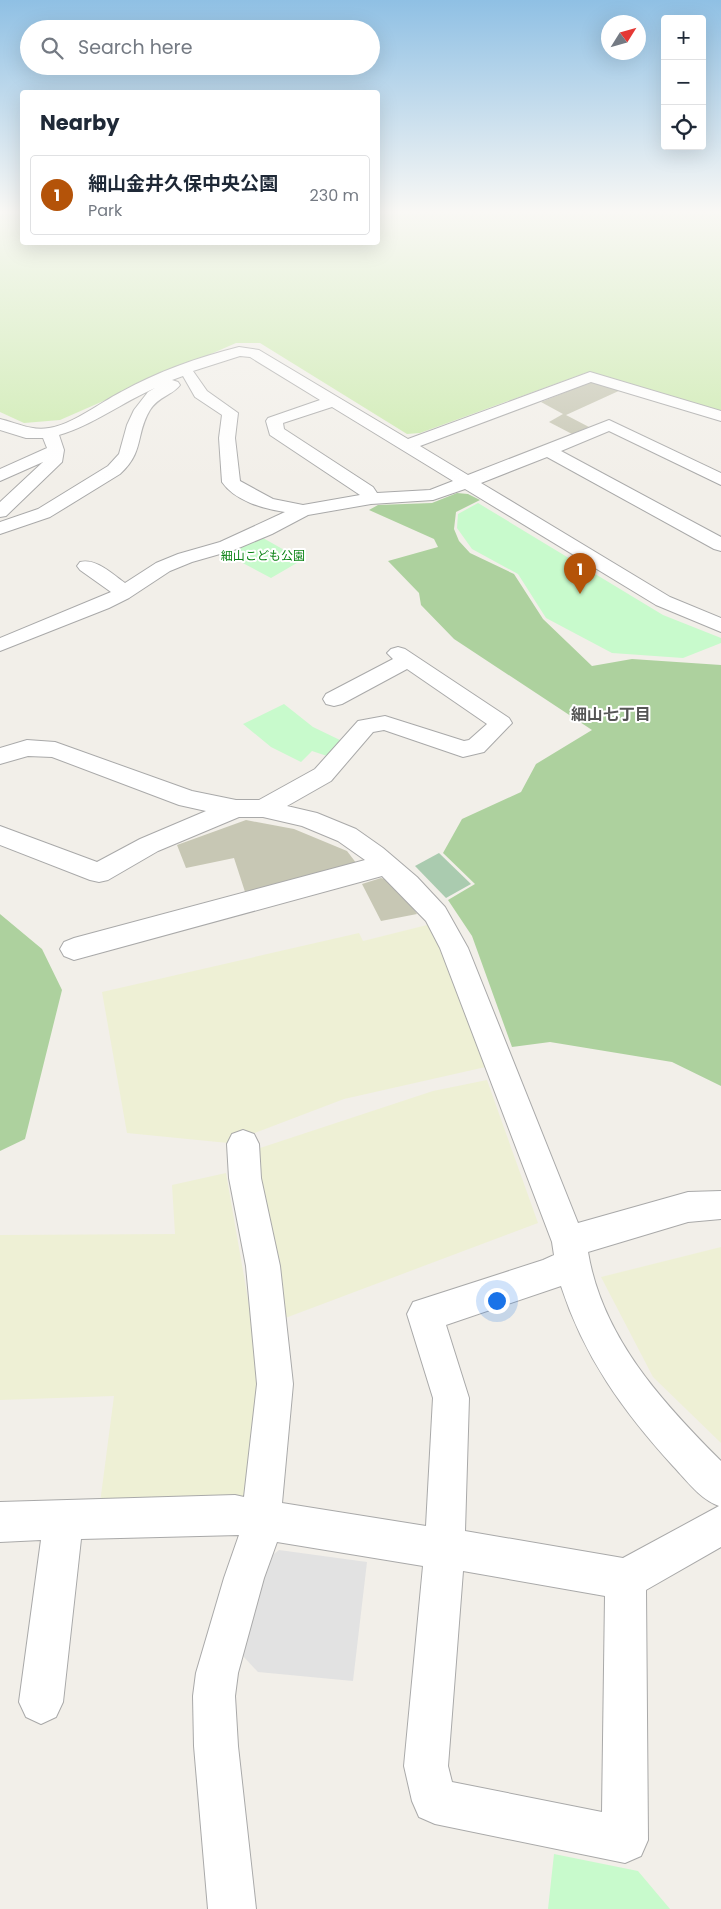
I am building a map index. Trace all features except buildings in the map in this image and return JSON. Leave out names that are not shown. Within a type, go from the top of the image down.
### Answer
[{"type":"street","points":[[0,476],[53,441],[69,427],[128,394],[239,351],[254,353],[663,601],[721,626]]},
{"type":"street","points":[[186,372],[201,394],[230,413],[227,438],[230,482],[268,504],[303,510]]},
{"type":"street","points":[[0,528],[44,512],[114,470],[124,461],[128,454],[135,424],[154,394],[186,372]]},
{"type":"street","points":[[406,446],[590,377],[721,416]]},
{"type":"street","points":[[333,401],[274,421],[276,431],[367,491],[371,499]]},
{"type":"street","points":[[0,424],[53,441]]},
{"type":"street","points":[[0,644],[102,604],[125,592],[163,567],[227,546],[265,530],[303,510],[371,499],[434,496],[609,425],[721,480]]},
{"type":"street","points":[[0,512],[53,462],[53,441]]},
{"type":"street","points":[[548,451],[721,545]]},
{"type":"street","points":[[87,566],[125,592]]},
{"type":"street","points":[[0,835],[99,873],[117,861],[194,824],[249,808],[323,775],[366,726],[385,723],[463,748],[476,747],[501,724],[403,656],[334,699]]},
{"type":"street","points":[[0,756],[27,748],[55,750],[188,799],[308,819],[348,835],[408,884],[436,914],[454,948],[570,1253],[578,1288],[602,1344],[634,1394],[721,1488]]},
{"type":"street","points":[[249,808],[306,767],[316,755]]},
{"type":"street","points":[[74,949],[387,865]]},
{"type":"street","points":[[232,1909],[216,1746],[214,1696],[217,1673],[244,1578],[259,1537],[275,1384],[263,1266],[245,1178],[243,1144]]},
{"type":"street","points":[[626,1579],[625,1840],[436,1801],[426,1766],[445,1550],[451,1398],[425,1314],[547,1274],[570,1253],[688,1207],[719,1205]]},
{"type":"street","points":[[0,1522],[235,1515],[445,1550],[475,1552],[626,1579],[721,1525]]},
{"type":"street","points":[[40,1702],[63,1521]]},
{"type":"shaded area","points":[[591,382],[623,389],[566,415],[589,427],[572,434],[549,422],[563,414],[541,402]]},
{"type":"shaded area","points":[[246,820],[294,829],[347,851],[360,868],[247,898],[234,858],[186,868],[177,845]]},
{"type":"shaded area","points":[[381,878],[395,882],[417,914],[381,921],[362,884]]},
{"type":"shaded area","points":[[431,924],[490,1066],[344,1099],[228,1143],[127,1133],[102,992],[359,933],[363,941]]},
{"type":"shaded area","points":[[487,1080],[538,1223],[280,1320],[254,1150],[433,1091]]},
{"type":"shaded area","points":[[226,1173],[262,1380],[255,1490],[236,1499],[100,1503],[114,1396],[0,1400],[0,1235],[175,1234],[172,1185]]},
{"type":"shaded area","points":[[721,1247],[721,1443],[653,1377],[601,1277]]},
{"type":"shaded area","points":[[279,1550],[367,1562],[353,1681],[258,1672],[242,1655],[266,1560]]},
{"type":"green space","points":[[0,303],[721,303],[721,411],[588,372],[420,433],[407,434],[260,343],[236,343],[60,420],[24,423],[0,412]]},
{"type":"green space","points":[[457,493],[468,494],[480,500],[456,512],[454,529],[459,541],[470,553],[514,574],[543,619],[592,666],[632,659],[721,665],[721,1086],[672,1062],[550,1042],[512,1047],[472,936],[448,900],[475,884],[443,853],[462,819],[521,792],[536,764],[592,730],[454,639],[421,605],[419,593],[388,561],[438,547],[434,539],[369,510],[378,505],[432,503]]},
{"type":"green space","points":[[478,503],[663,615],[721,638],[721,643],[683,658],[612,653],[546,618],[518,574],[472,549],[457,528],[458,514]]},
{"type":"green space","name":"細山こども公園","points":[[263,538],[302,560],[271,578],[224,553]]},
{"type":"green space","points":[[284,704],[313,727],[342,741],[330,757],[312,751],[301,762],[271,747],[243,724]]},
{"type":"green space","points":[[439,853],[471,884],[446,898],[415,866]]},
{"type":"green space","points":[[0,914],[42,949],[62,990],[25,1139],[0,1151]]},
{"type":"green space","points":[[554,1854],[638,1871],[670,1909],[548,1909]]},
{"type":"place","name":"細山金井久保中央公園","points":[[580,594]]},
{"type":"district","name":"細山七丁目","points":[[611,714]]}]
